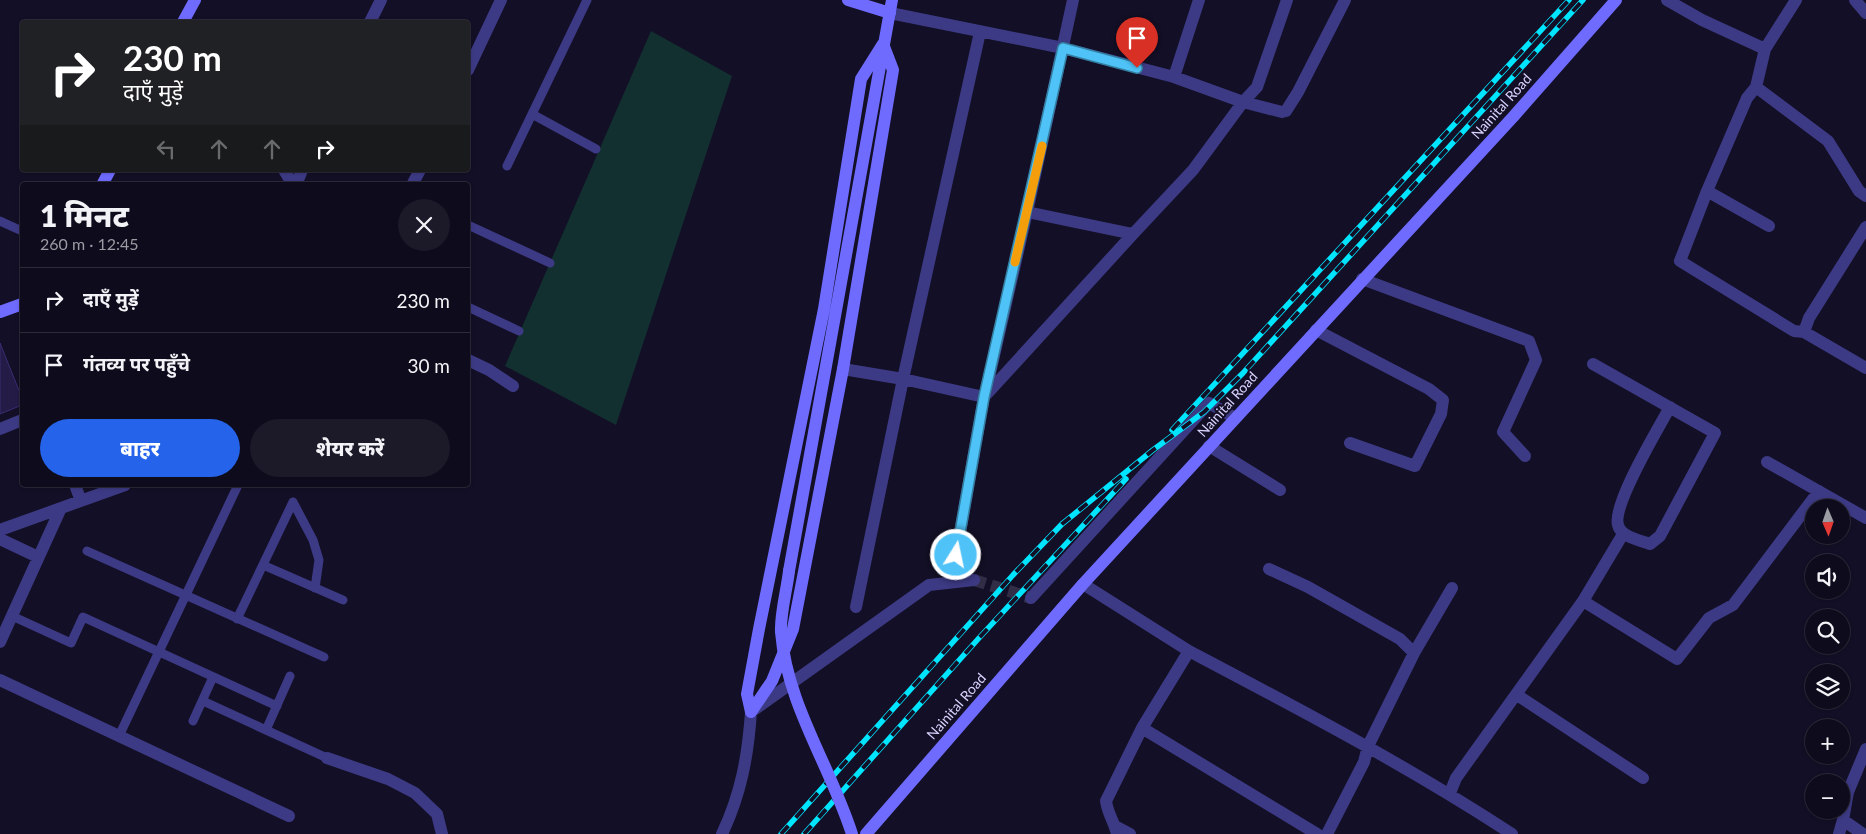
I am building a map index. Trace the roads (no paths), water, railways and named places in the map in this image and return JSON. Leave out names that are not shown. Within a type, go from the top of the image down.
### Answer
[{"type":"street","points":[[184,20],[195,0]]},
{"type":"street","points":[[371,20],[381,0]]},
{"type":"street","points":[[848,0],[891,6],[980,32],[1063,48],[1174,77],[1243,102],[1275,111],[1286,111],[1345,0]]},
{"type":"street","points":[[956,555],[984,397],[1073,0]]},
{"type":"street","points":[[1174,77],[1199,0]]},
{"type":"street","points":[[984,397],[1194,170],[1243,102],[1257,87],[1287,0]]},
{"type":"street","name":"Nainital Road","points":[[866,834],[1083,584],[1513,117],[1616,0]]},
{"type":"street","points":[[1667,0],[1702,20],[1765,48]]},
{"type":"street","points":[[1796,0],[1765,48],[1756,87],[1747,98],[1707,191],[1680,261],[1794,331],[1804,332],[1866,368]]},
{"type":"street","points":[[1854,0],[1866,13]]},
{"type":"street","points":[[470,65],[497,1]]},
{"type":"street","points":[[852,834],[840,798],[812,741],[788,680],[781,630],[891,6]]},
{"type":"street","points":[[856,607],[903,379],[980,32]]},
{"type":"street","points":[[751,712],[772,681],[793,629],[843,369],[893,70],[883,44]]},
{"type":"street","points":[[722,834],[729,820],[744,772],[751,712],[747,694],[758,629],[824,309],[861,79],[883,44]]},
{"type":"street","points":[[1756,87],[1828,141],[1859,191],[1866,196]]},
{"type":"street","points":[[1707,191],[1769,226]]},
{"type":"street","points":[[1027,212],[1133,234]]},
{"type":"street","points":[[1804,332],[1809,318],[1866,228]]},
{"type":"street","points":[[1362,280],[1529,341],[1536,360],[1503,432],[1525,456]]},
{"type":"street","points":[[0,312],[20,305]]},
{"type":"street","points":[[1316,330],[1429,389],[1443,400],[1441,414],[1415,466],[1350,443]]},
{"type":"street","points":[[470,361],[489,370],[513,386]]},
{"type":"street","points":[[1593,364],[1670,407],[1715,433],[1660,536],[1650,544],[1623,534],[1617,525],[1620,502],[1670,407]]},
{"type":"street","points":[[843,369],[903,379],[984,397]]},
{"type":"street","points":[[1031,598],[1210,403],[1235,418]]},
{"type":"street","points":[[0,428],[20,421]]},
{"type":"street","points":[[1209,446],[1280,490]]},
{"type":"street","points":[[1767,462],[1866,518]]},
{"type":"street","points":[[76,487],[81,501]]},
{"type":"street","points":[[0,530],[120,487]]},
{"type":"street","points":[[1583,601],[1677,659],[1709,618],[1733,605],[1819,491]]},
{"type":"street","points":[[0,642],[61,508]]},
{"type":"street","points":[[1450,793],[1456,778],[1583,601],[1623,534]]},
{"type":"street","points":[[0,538],[38,557]]},
{"type":"street","points":[[1269,569],[1308,587],[1400,639],[1414,653]]},
{"type":"street","points":[[751,712],[929,585],[974,580]]},
{"type":"street","points":[[1083,584],[1189,651],[1368,746],[1450,793],[1512,834]]},
{"type":"street","points":[[1327,834],[1364,762],[1368,746],[1414,653],[1452,588]]},
{"type":"street","points":[[1130,834],[1116,830],[1108,813],[1106,800],[1142,728],[1189,651]]},
{"type":"street","points":[[0,680],[289,816]]},
{"type":"street","points":[[1517,695],[1643,778]]},
{"type":"street","points":[[1142,728],[1317,834]]},
{"type":"street","points":[[1839,834],[1848,792],[1866,749]]},
{"type":"street","points":[[327,758],[388,779],[416,793],[437,814],[442,834]]},
{"type":"street","points":[[1843,820],[1863,834]]},
{"type":"lane","points":[[507,166],[587,0]]},
{"type":"lane","points":[[532,114],[596,149]]},
{"type":"lane","points":[[0,221],[20,230]]},
{"type":"lane","points":[[470,226],[550,263]]},
{"type":"lane","points":[[470,309],[519,331]]},
{"type":"lane","points":[[119,736],[237,487]]},
{"type":"lane","points":[[237,618],[294,502],[313,540],[319,560],[315,588]]},
{"type":"lane","points":[[87,550],[324,658]]},
{"type":"lane","points":[[263,565],[343,600]]},
{"type":"lane","points":[[12,616],[71,643],[83,618],[277,706]]},
{"type":"lane","points":[[266,730],[290,676]]},
{"type":"lane","points":[[193,721],[214,677]]},
{"type":"lane","points":[[203,701],[327,758]]},
{"type":"tunnel","points":[[974,580],[1031,598]]},
{"type":"railway","points":[[1172,430],[1569,0]]},
{"type":"railway","points":[[781,834],[1013,575],[1062,524],[1153,450],[1204,412],[1243,373],[1583,0]]},
{"type":"railway","points":[[804,834],[979,638],[1126,479]]}]
